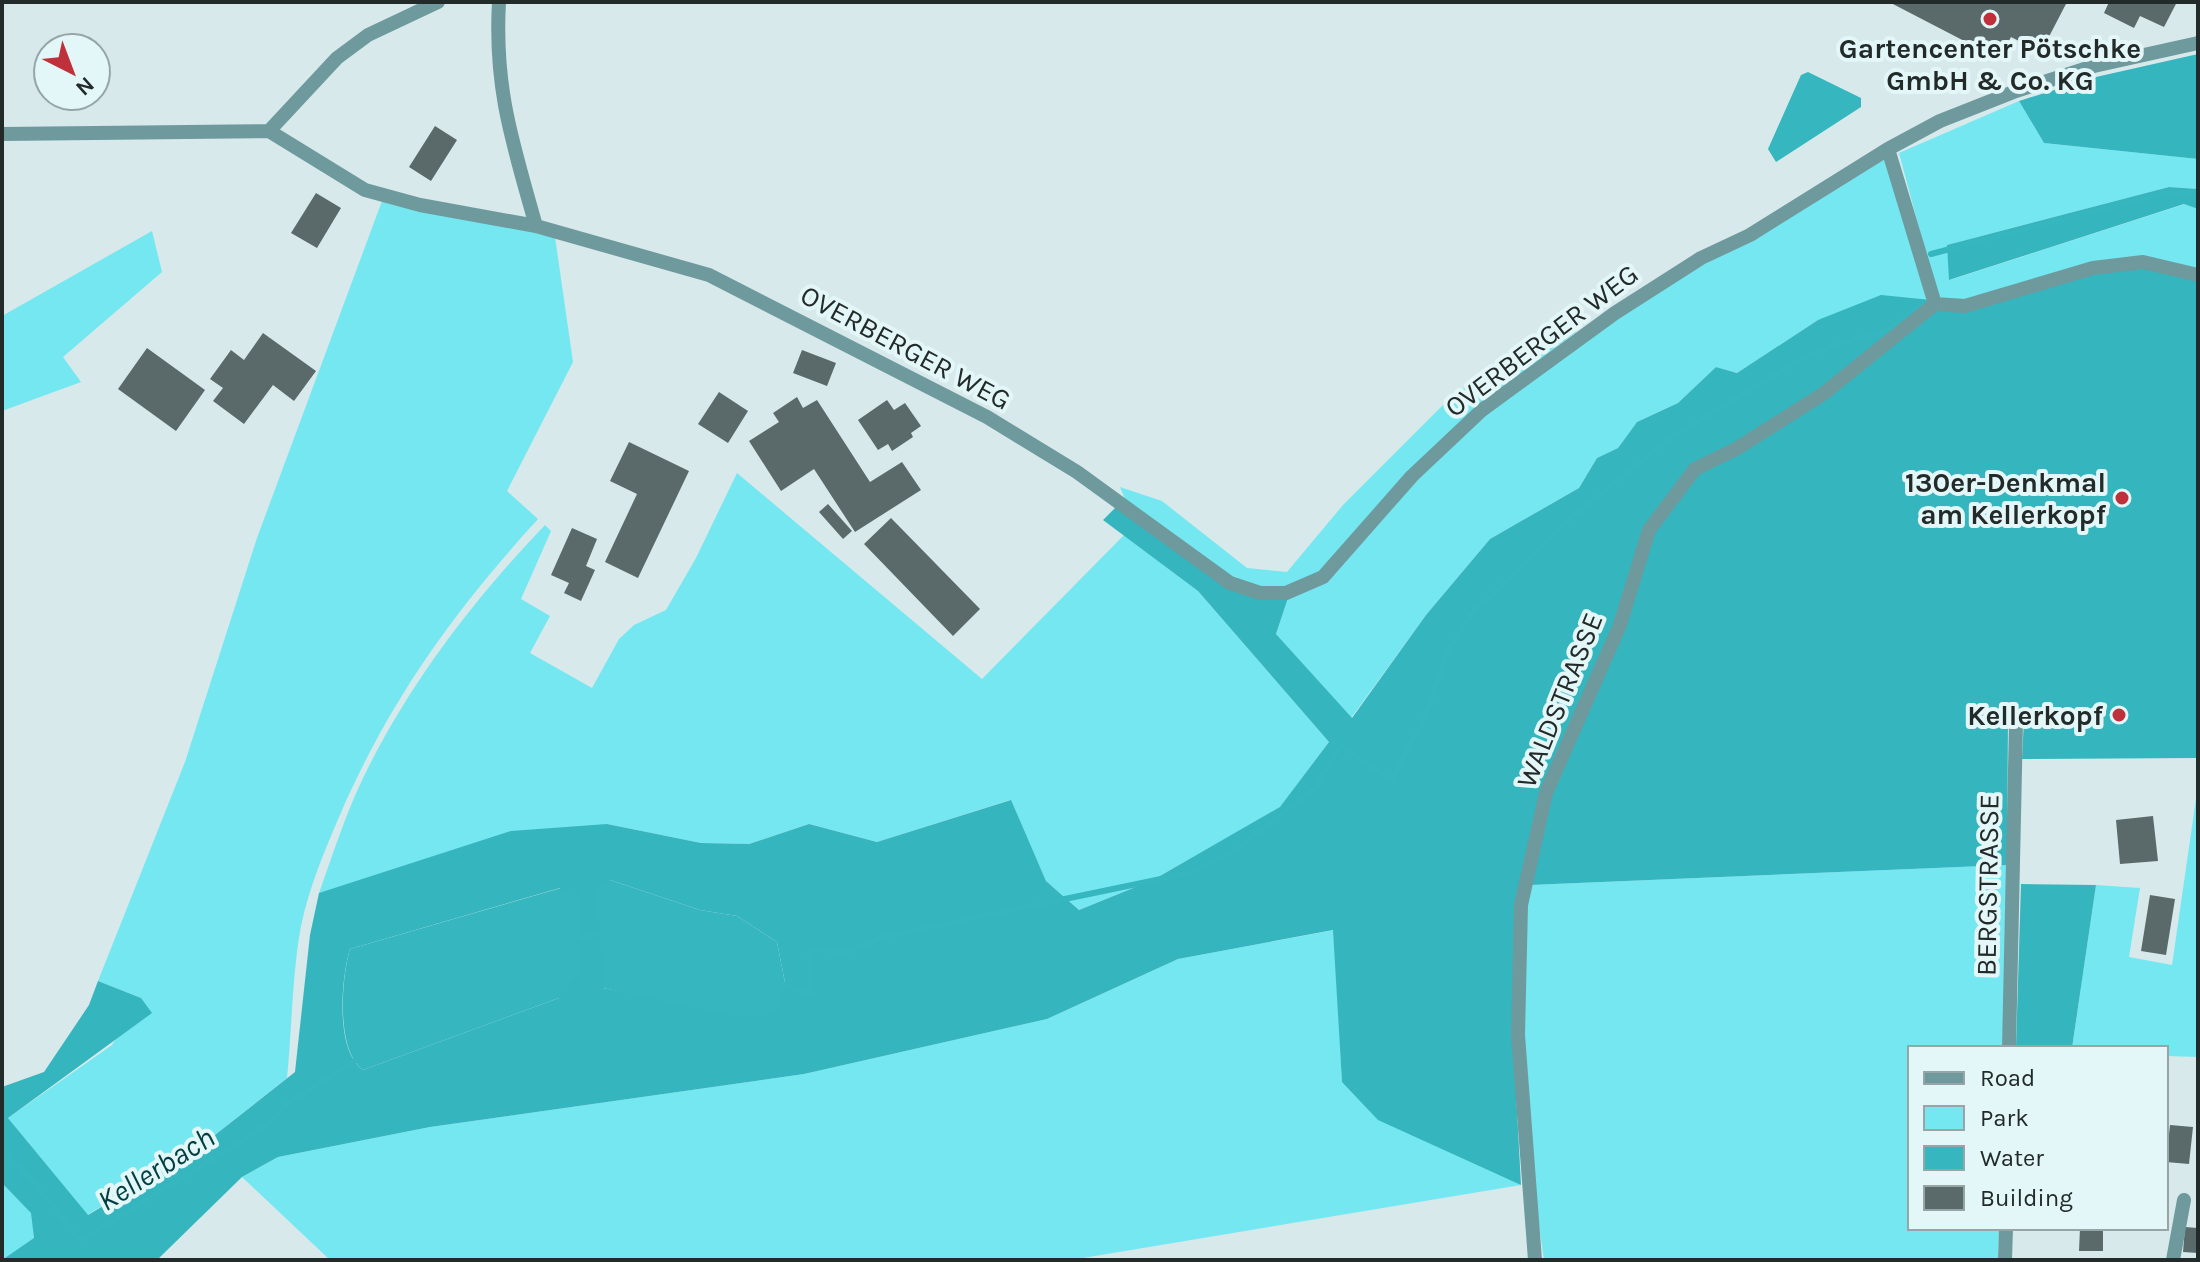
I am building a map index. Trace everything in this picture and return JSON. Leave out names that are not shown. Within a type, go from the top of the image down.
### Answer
[{"type":"street","points":[[2,134],[269,131],[337,58],[368,35],[438,2]]},
{"type":"street","points":[[499,2],[496,52],[504,113],[536,226]]},
{"type":"street","name":"OVERBERGER WEG","points":[[269,131],[365,190],[420,205],[536,226],[709,275],[893,366],[987,417],[1077,472],[1230,583],[1260,593],[1286,593],[1323,577],[1412,476],[1482,410],[1627,305],[1701,258],[1750,235],[1888,149],[1940,121],[2016,91],[2094,66],[2198,43]]},
{"type":"street","points":[[1888,149],[1935,304],[1965,306],[2106,266],[2143,262],[2198,275]]},
{"type":"street","name":"WALDSTRASSE","points":[[1535,1260],[1518,1035],[1521,905],[1546,793],[1620,625],[1649,530],[1695,469],[1736,449],[1823,394],[1935,304]]},
{"type":"street","name":"BERGSTRASSE","points":[[2009,1046],[2016,723]]},
{"type":"street","points":[[2173,1260],[2184,1200]]},
{"type":"street","points":[[2005,1260],[2006,1230]]},
{"type":"green space","points":[[2019,101],[2044,143],[2198,159],[2198,189],[2169,187],[1947,245],[1950,280],[2185,204],[2198,209],[2198,272],[1966,302],[1938,299],[1899,153]]},
{"type":"green space","points":[[1885,155],[1931,300],[1818,320],[1737,373],[1716,367],[1678,403],[1637,422],[1618,448],[1597,458],[1579,488],[1490,539],[1426,615],[1351,718],[1276,634],[1288,598],[1305,591],[1462,430],[1533,374],[1630,307]]},
{"type":"green space","points":[[382,201],[555,237],[573,362],[507,491],[538,519],[478,588],[425,659],[379,735],[339,817],[322,857],[301,926],[287,1078],[192,1153],[87,1215],[8,1118],[112,1045],[141,998],[98,981],[185,762],[257,538]]},
{"type":"green space","points":[[152,231],[162,272],[63,357],[81,382],[2,411],[2,316]]},
{"type":"green space","points":[[1566,319],[1576,332],[1482,404],[1321,573],[1301,584],[1262,589],[1229,575],[1125,499],[1120,487],[1162,501],[1247,568],[1287,572],[1343,505],[1452,396]]},
{"type":"green space","points":[[737,473],[982,679],[1124,535],[1198,591],[1329,742],[1281,807],[1153,880],[1079,910],[1046,881],[1010,800],[877,842],[809,824],[749,844],[701,843],[607,824],[319,893],[361,783],[405,702],[470,610],[545,525],[551,531],[521,599],[550,616],[530,653],[592,688],[619,639],[634,625],[666,610],[696,558]]},
{"type":"green space","points":[[2198,785],[2198,1057],[2168,1056],[2168,1046],[2072,1046],[2096,885],[2140,888],[2129,957],[2172,965]]},
{"type":"green space","points":[[2007,865],[2003,1046],[1908,1046],[1908,1230],[1999,1230],[1998,1260],[1544,1260],[1528,1149],[1522,1036],[1525,905],[1530,885]]},
{"type":"green space","points":[[1334,930],[1342,1082],[1521,1185],[1071,1260],[330,1260],[242,1177],[278,1157],[430,1127],[804,1074],[1047,1019],[1178,959]]},
{"type":"green space","points":[[2,1183],[32,1213],[34,1239],[2,1260]]},
{"type":"shaded area","points":[[2198,54],[2198,159],[2044,143],[2019,101],[2096,77]]},
{"type":"shaded area","points":[[2169,187],[2198,189],[2198,209],[2184,204],[1949,280],[1947,245]]},
{"type":"shaded area","points":[[2143,265],[2198,279],[2198,758],[2022,759],[2024,719],[2008,718],[2007,865],[1530,885],[1549,794],[1652,531],[1696,471],[1738,451],[1935,307],[2094,270]]},
{"type":"shaded area","points":[[1881,295],[1931,300],[1822,392],[1692,468],[1666,500],[1617,625],[1543,793],[1518,906],[1513,1037],[1521,1185],[1378,1120],[1342,1082],[1333,930],[1178,959],[1047,1019],[804,1074],[430,1127],[278,1157],[242,1177],[157,1260],[2,1260],[34,1238],[31,1213],[2,1183],[2,1087],[44,1072],[89,1005],[98,981],[141,998],[152,1013],[8,1118],[88,1215],[192,1153],[295,1072],[310,935],[319,893],[511,831],[607,824],[701,843],[749,844],[809,824],[877,842],[1011,800],[1046,881],[1079,910],[1153,880],[1280,807],[1329,742],[1198,591],[1103,520],[1118,505],[1229,586],[1288,598],[1276,634],[1352,718],[1426,615],[1490,539],[1579,488],[1597,458],[1618,448],[1637,422],[1678,403],[1716,367],[1737,373],[1818,320]],"holes":[[[610,880],[700,910],[737,916],[777,942],[785,983],[650,997],[603,988]],[[560,888],[559,998],[363,1070],[354,1061],[344,1031],[343,1013],[344,977],[350,949]]]},
{"type":"shaded area","points":[[2021,884],[2096,885],[2072,1046],[2016,1046]]},
{"type":"water","points":[[1808,72],[1861,98],[1861,107],[1776,162],[1768,149],[1801,75]]},
{"type":"water","points":[[610,880],[700,910],[737,916],[777,942],[785,983],[781,1009],[764,1018],[730,1016],[603,988],[596,890]]},
{"type":"water","points":[[561,888],[580,898],[581,974],[559,998],[363,1070],[354,1061],[348,1047],[343,1014],[344,978],[350,949]]},
{"type":"building","name":"Gartencenter Pötschke GmbH & Co. KG","points":[[1889,2],[2067,2],[2041,52],[2011,37],[1999,59]]},
{"type":"building","points":[[2109,2],[2177,2],[2164,27],[2140,16],[2134,28],[2104,13]]},
{"type":"building","points":[[435,126],[457,140],[431,181],[409,167]]},
{"type":"building","points":[[316,193],[341,208],[317,248],[291,233]]},
{"type":"building","points":[[263,333],[316,371],[294,401],[273,385],[244,424],[213,401],[223,388],[210,379],[231,350],[244,360]]},
{"type":"building","points":[[147,348],[205,390],[176,431],[118,389]]},
{"type":"building","points":[[802,350],[836,363],[827,386],[793,373]]},
{"type":"building","points":[[719,392],[748,411],[728,443],[698,424]]},
{"type":"building","points":[[797,397],[803,408],[817,400],[870,482],[902,462],[921,490],[855,532],[814,469],[781,491],[749,441],[779,422],[773,413]]},
{"type":"building","points":[[887,400],[894,410],[905,403],[921,426],[911,433],[913,437],[892,451],[888,444],[878,450],[858,420]]},
{"type":"building","points":[[629,442],[689,471],[638,578],[605,562],[637,494],[610,481]]},
{"type":"building","points":[[828,504],[852,531],[843,539],[819,512]]},
{"type":"building","points":[[891,518],[980,609],[953,636],[864,544]]},
{"type":"building","points":[[572,528],[597,539],[586,566],[595,570],[581,601],[564,593],[569,583],[551,575]]},
{"type":"building","points":[[2153,816],[2158,861],[2120,864],[2116,820]]},
{"type":"building","points":[[2150,895],[2175,899],[2166,955],[2141,951]]},
{"type":"building","points":[[2170,1125],[2193,1127],[2189,1164],[2168,1162]]},
{"type":"building","points":[[2185,1227],[2198,1228],[2198,1253],[2183,1252]]},
{"type":"building","points":[[2080,1230],[2103,1230],[2103,1251],[2079,1251]]},
{"type":"waterway","points":[[1931,254],[2162,194],[2198,193]]},
{"type":"waterway","points":[[778,983],[811,994],[809,950],[849,952],[882,937],[1190,873],[1233,852],[1316,787],[1341,745],[1391,781],[1426,715],[1447,653],[1470,615],[1576,514],[1672,437],[1805,357],[1855,338],[1885,332],[1921,306]]},
{"type":"waterway","points":[[576,939],[604,932]]},
{"type":"waterway","name":"Kellerbach","points":[[2,1148],[31,1178],[80,1241],[268,1124],[285,1105],[356,1060]]},
{"type":"place","name":"Gartencenter Pötschke GmbH & Co. KG","points":[[1990,19]]},
{"type":"place","name":"130er-Denkmal am Kellerkopf","points":[[2122,498]]},
{"type":"place","name":"Kellerkopf","points":[[2119,715]]}]
